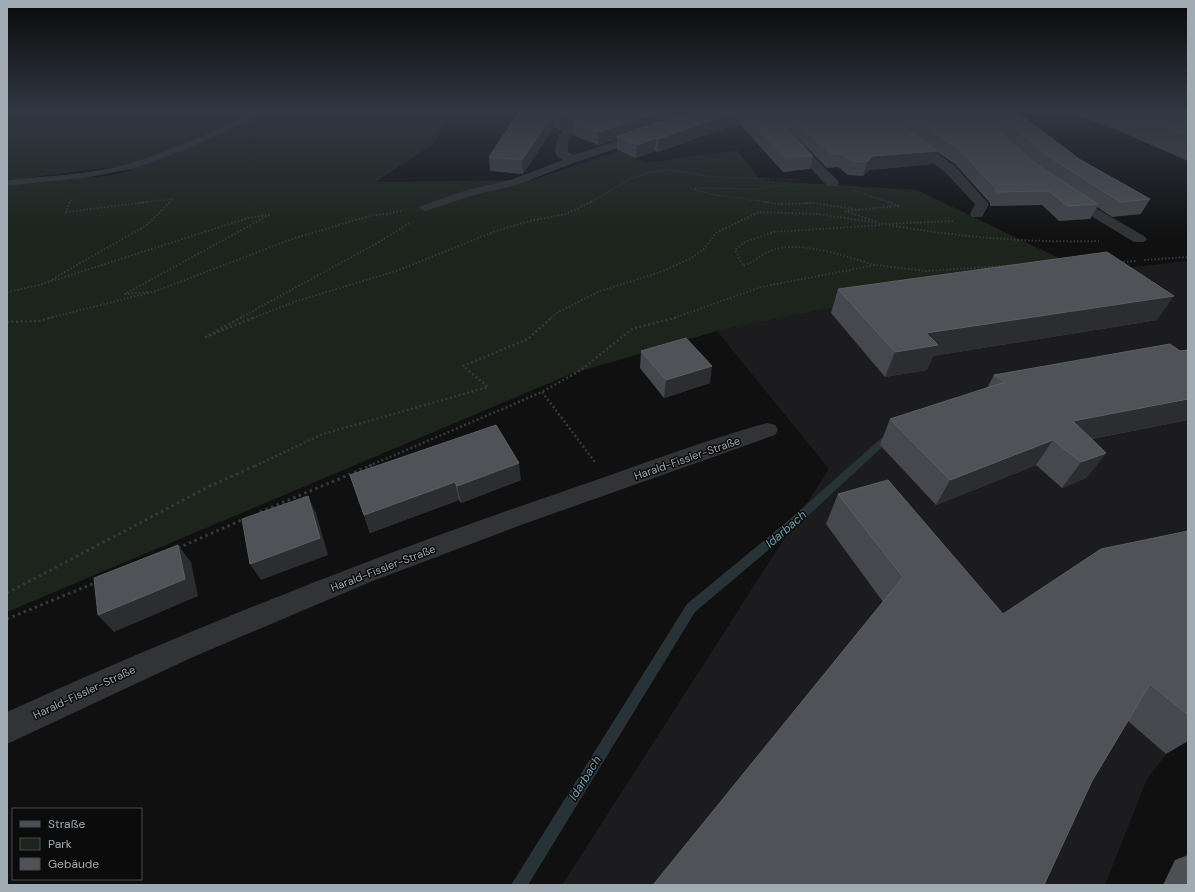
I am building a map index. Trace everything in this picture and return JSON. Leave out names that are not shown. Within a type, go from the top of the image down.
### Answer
[{"type":"main road","points":[[1182,885],[1188,873]]},
{"type":"street","points":[[562,154],[574,160],[592,154]]},
{"type":"street","points":[[804,154],[832,183]]},
{"type":"street","points":[[929,154],[949,168],[982,204],[977,214]]},
{"type":"street","points":[[1056,187],[1101,218],[1139,240]]},
{"type":"street","name":"Harald-Fissler-Straße","points":[[7,728],[129,670],[361,574],[611,484],[767,430]]},
{"type":"lane","points":[[7,183],[82,175],[129,167],[168,154]]},
{"type":"lane","points":[[425,208],[471,192],[513,183],[574,160]]},
{"type":"path","points":[[425,208],[408,225],[206,337],[294,302],[399,270],[496,231],[528,221],[566,214],[588,204],[632,178],[651,172],[669,170],[715,177],[755,180],[788,179],[832,183],[899,206],[845,212],[884,224]]},
{"type":"path","points":[[43,284],[147,225],[173,199],[66,212],[82,175]]},
{"type":"path","points":[[832,183],[752,189],[690,188],[710,194],[752,201],[781,204],[812,203],[861,210]]},
{"type":"path","points":[[7,322],[38,321],[156,291],[228,262],[299,237],[366,217],[425,208]]},
{"type":"path","points":[[7,593],[210,486],[323,434],[488,387],[463,366],[528,340],[557,314],[600,291],[658,273],[692,258],[705,248],[716,233],[759,212],[819,214],[884,224],[939,235],[1003,240],[1075,242],[1139,240]]},
{"type":"path","points":[[977,214],[950,223],[884,224],[866,227],[774,232],[744,242],[735,250],[743,266],[754,262],[769,251],[790,246],[827,252],[876,266],[926,270],[1021,265]]},
{"type":"path","points":[[7,292],[43,284],[248,218],[269,215],[125,294],[156,291]]},
{"type":"path","points":[[1113,263],[1188,257]]},
{"type":"path","points":[[259,513],[542,392],[581,370],[632,329],[684,316],[761,287],[876,266]]},
{"type":"path","points":[[542,392],[611,484]]},
{"type":"path","points":[[171,551],[244,519]]},
{"type":"path","points":[[7,619],[99,581]]},
{"type":"shaded area","points":[[1188,261],[1188,726],[1147,779],[1105,885],[562,885],[829,469],[717,331],[846,305],[1088,272]]},
{"type":"green space","points":[[7,154],[419,154],[376,182],[532,180],[611,154],[625,154],[646,163],[712,154],[740,154],[760,180],[917,190],[1088,272],[846,305],[717,331],[571,374],[7,612],[7,186],[114,175],[133,170],[107,168],[7,180]]},
{"type":"building","points":[[491,154],[526,154],[522,160],[489,157]]},
{"type":"building","points":[[782,154],[811,154],[813,156],[786,158]]},
{"type":"building","points":[[831,154],[903,154],[873,156],[867,162],[851,161],[842,154]]},
{"type":"building","points":[[963,154],[1024,154],[1036,164],[1098,204],[1067,206],[1049,191],[996,192],[996,189]]},
{"type":"building","points":[[1045,154],[1072,154],[1150,199],[1120,202]]},
{"type":"building","points":[[1107,252],[1174,296],[926,333],[938,345],[895,352],[838,289]]},
{"type":"building","points":[[686,338],[712,366],[666,380],[641,351]]},
{"type":"building","points":[[1170,344],[1180,351],[1188,350],[1188,399],[1073,421],[1106,453],[1081,462],[1053,440],[950,480],[890,419],[1005,382],[994,375]]},
{"type":"building","points":[[496,425],[519,463],[457,486],[455,482],[364,515],[350,475]]},
{"type":"building","points":[[888,480],[1003,614],[1101,549],[1188,531],[1188,715],[1150,684],[1092,781],[1044,885],[653,885],[903,577],[838,494]]},
{"type":"building","points":[[308,496],[320,538],[250,564],[242,519]]},
{"type":"building","points":[[178,545],[185,579],[98,615],[94,578]]},
{"type":"waterway","name":"Idarbach","points":[[519,885],[691,608],[794,522],[890,435]]}]
